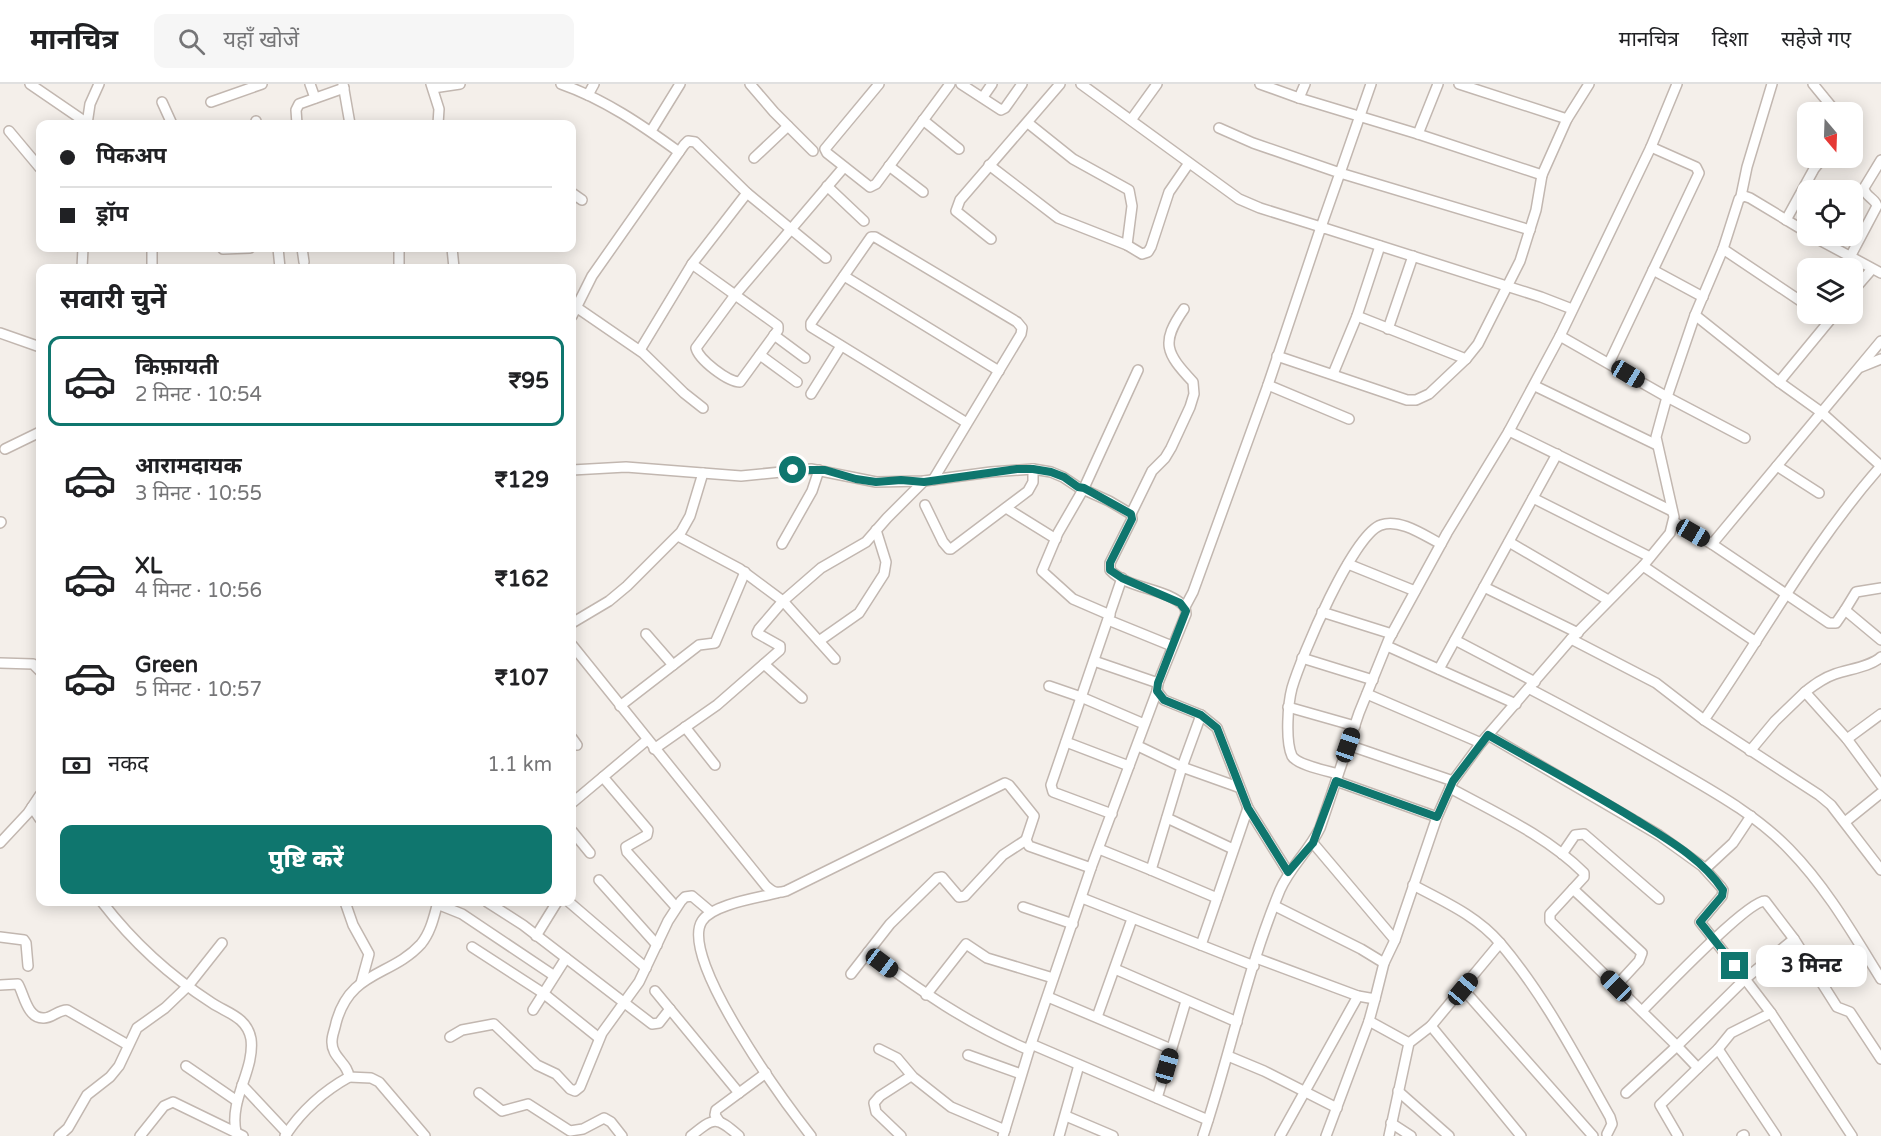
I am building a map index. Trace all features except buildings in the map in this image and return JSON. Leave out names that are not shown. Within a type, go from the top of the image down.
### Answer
[{"type":"street","points":[[30,84],[81,120]]},
{"type":"street","points":[[88,120],[90,104],[99,84]]},
{"type":"street","points":[[211,102],[262,84]]},
{"type":"street","points":[[310,84],[315,98]]},
{"type":"street","points":[[439,120],[440,109],[432,86],[460,84]]},
{"type":"street","points":[[561,84],[588,95],[637,121],[679,152]]},
{"type":"street","points":[[588,95],[594,84]]},
{"type":"street","points":[[651,131],[680,84]]},
{"type":"street","points":[[750,84],[813,151]]},
{"type":"street","points":[[876,85],[825,148],[827,153],[872,187],[950,84]]},
{"type":"street","points":[[961,84],[999,110],[1003,110],[1022,84]]},
{"type":"street","points":[[983,97],[992,84]]},
{"type":"street","points":[[991,239],[956,211],[960,200],[1060,84]]},
{"type":"street","points":[[1081,84],[1248,203],[1572,309]]},
{"type":"street","points":[[1131,120],[1157,84]]},
{"type":"street","points":[[1260,84],[1542,175]]},
{"type":"street","points":[[1299,98],[1305,84]]},
{"type":"street","points":[[879,1049],[897,1058],[912,1076],[951,1107],[1004,1134],[1021,1074],[1091,868],[1138,746],[1157,687],[1186,614],[1185,608],[1193,592],[1268,385],[1371,84]]},
{"type":"street","points":[[1418,134],[1438,84]]},
{"type":"street","points":[[1459,84],[1567,119]]},
{"type":"street","points":[[1494,95],[1498,84]]},
{"type":"street","points":[[1277,356],[1412,401],[1429,394],[1466,359],[1478,344],[1508,287],[1520,261],[1530,230],[1542,175],[1567,119],[1589,84]]},
{"type":"street","points":[[1203,1136],[1255,962],[1275,906],[1288,872],[1313,843],[1372,680],[1392,634],[1441,544],[1509,431],[1560,336],[1650,147],[1677,84]]},
{"type":"street","points":[[1326,1136],[1369,1021],[1384,963],[1395,940],[1437,817],[1452,785],[1481,743],[1575,636],[1643,566],[1670,533],[1674,522],[1657,445],[1659,426],[1695,315],[1723,249],[1741,196],[1772,84]]},
{"type":"street","points":[[1813,84],[1828,102]]},
{"type":"street","points":[[297,120],[297,106],[343,86],[349,120]]},
{"type":"street","points":[[162,102],[170,120]]},
{"type":"street","points":[[923,120],[959,149]]},
{"type":"street","points":[[1028,123],[1073,159],[1129,190],[1132,206],[1127,245]]},
{"type":"street","points":[[754,158],[788,126]]},
{"type":"street","points":[[1219,128],[1253,143],[1340,174],[1530,230]]},
{"type":"street","points":[[9,131],[36,163]]},
{"type":"street","points":[[576,305],[596,270],[688,141],[695,142],[747,193],[826,258]]},
{"type":"street","points":[[1609,363],[1699,173],[1696,167],[1650,147]]},
{"type":"street","points":[[1850,257],[1879,204],[1866,194],[1864,188],[1881,160]]},
{"type":"street","points":[[989,165],[1058,218],[1145,254],[1149,250],[1169,192],[1189,163]]},
{"type":"street","points":[[692,264],[735,295],[778,326],[779,328],[742,380],[737,382],[718,372],[696,351],[735,295],[844,166]]},
{"type":"street","points":[[889,166],[923,192]]},
{"type":"street","points":[[1786,220],[1815,168]]},
{"type":"street","points":[[827,186],[864,221]]},
{"type":"street","points":[[640,350],[692,264],[747,193]]},
{"type":"street","points":[[576,196],[582,200]]},
{"type":"street","points":[[1741,196],[1750,198],[1797,226]]},
{"type":"street","points":[[654,749],[725,699],[781,648],[759,635],[757,631],[783,601],[821,568],[867,542],[876,530],[928,481],[967,423],[1021,334],[1022,328],[1017,322],[875,237],[869,239],[811,325],[812,328],[967,423]]},
{"type":"street","points":[[1333,374],[1357,316],[1380,246]]},
{"type":"street","points":[[1830,246],[1877,271],[1863,283]]},
{"type":"street","points":[[1723,249],[1797,299]]},
{"type":"street","points":[[303,252],[304,262]]},
{"type":"street","points":[[1388,329],[1413,256]]},
{"type":"street","points":[[1653,270],[1703,297]]},
{"type":"street","points":[[844,276],[999,371]]},
{"type":"street","points":[[1184,309],[1169,333],[1169,343],[1174,361],[1193,382],[1194,394],[1168,454],[1152,471],[1131,514],[1132,519],[1110,563],[1110,570],[1122,578],[1175,600],[1185,608]]},
{"type":"street","points":[[576,312],[640,350],[684,393],[703,408]]},
{"type":"street","points":[[1695,315],[1779,382],[1821,412],[1881,466],[1829,529],[1704,720]]},
{"type":"street","points":[[1357,316],[1466,359]]},
{"type":"street","points":[[1779,382],[1826,324]]},
{"type":"street","points":[[0,333],[36,346]]},
{"type":"street","points":[[774,335],[805,358]]},
{"type":"street","points":[[1560,336],[1745,438]]},
{"type":"street","points":[[1712,544],[1881,341]]},
{"type":"street","points":[[811,394],[841,346]]},
{"type":"street","points":[[760,355],[798,382]]},
{"type":"street","points":[[1860,368],[1881,359]]},
{"type":"street","points":[[1138,370],[1084,488],[1042,567],[1042,574],[1073,599],[1172,646]]},
{"type":"street","points":[[1268,385],[1349,419]]},
{"type":"street","points":[[1534,386],[1657,445]]},
{"type":"street","points":[[1509,431],[1672,511]]},
{"type":"street","points":[[4,449],[36,434]]},
{"type":"street","points":[[1439,669],[1557,454]]},
{"type":"street","points":[[1777,466],[1819,493]]},
{"type":"street","points":[[576,470],[626,467],[741,476],[793,470],[819,470],[870,482],[928,481],[1017,469],[1033,469],[1064,477],[1078,487],[1084,488],[1131,514]]},
{"type":"street","points":[[925,506],[943,542],[951,549],[1032,487],[1033,469]]},
{"type":"street","points":[[782,544],[812,491],[819,470]]},
{"type":"street","points":[[576,621],[609,601],[678,536],[690,516],[703,473]]},
{"type":"street","points":[[1533,498],[1650,557]]},
{"type":"street","points":[[1005,508],[1056,539]]},
{"type":"street","points":[[1674,522],[1712,544],[1832,624],[1840,619],[1856,592],[1881,588]]},
{"type":"street","points":[[1437,817],[1301,763],[1293,757],[1288,729],[1288,707],[1302,658],[1322,612],[1348,564],[1371,532],[1376,527],[1386,524],[1401,525],[1441,544]]},
{"type":"street","points":[[819,641],[866,606],[884,574],[886,562],[876,530]]},
{"type":"street","points":[[678,536],[745,572],[783,601],[835,659]]},
{"type":"street","points":[[1509,542],[1608,600]]},
{"type":"street","points":[[1348,564],[1415,591]]},
{"type":"street","points":[[1643,566],[1756,642]]},
{"type":"street","points":[[620,706],[699,645],[715,643],[745,572]]},
{"type":"street","points":[[1112,814],[1053,792],[1051,784],[1122,578]]},
{"type":"street","points":[[1484,587],[1656,683],[1704,720],[1819,795],[1845,822],[1881,870]]},
{"type":"street","points":[[1845,609],[1881,640]]},
{"type":"street","points":[[1322,612],[1392,634]]},
{"type":"street","points":[[646,634],[674,665]]},
{"type":"street","points":[[1455,640],[1620,736],[1751,816],[1788,848],[1826,892],[1881,979]]},
{"type":"street","points":[[1387,646],[1516,704]]},
{"type":"street","points":[[576,650],[766,886],[777,893]]},
{"type":"street","points":[[1302,658],[1372,680]]},
{"type":"street","points":[[1750,751],[1775,721],[1817,683],[1833,675],[1880,660]]},
{"type":"street","points":[[1094,661],[1157,687],[1164,700],[1201,715],[1217,728],[1248,808],[1288,872]]},
{"type":"street","points":[[0,663],[33,664],[36,667]]},
{"type":"street","points":[[764,664],[802,698]]},
{"type":"street","points":[[1049,686],[1144,724]]},
{"type":"street","points":[[1805,692],[1847,739],[1881,785]]},
{"type":"street","points":[[1367,694],[1481,743]]},
{"type":"street","points":[[1288,707],[1355,726]]},
{"type":"street","points":[[1847,739],[1881,714]]},
{"type":"street","points":[[1151,870],[1182,767],[1201,715]]},
{"type":"street","points":[[686,727],[715,765]]},
{"type":"street","points":[[1488,735],[1650,828],[1705,869],[1723,890],[1722,896],[1700,920],[1701,924],[1771,1013],[1852,1136]]},
{"type":"street","points":[[576,800],[647,740]]},
{"type":"street","points":[[1066,742],[1129,766]]},
{"type":"street","points":[[1348,745],[1452,785],[1522,827],[1562,854],[1584,873],[1584,877],[1550,914],[1550,921],[1698,1068]]},
{"type":"street","points":[[1138,746],[1182,767],[1238,787]]},
{"type":"street","points":[[603,777],[648,830],[647,835],[626,847],[627,852],[676,907]]},
{"type":"street","points":[[811,1136],[766,1073],[721,1000],[706,970],[698,936],[700,923],[711,912],[786,891],[1005,783],[1009,785],[1034,816],[1026,840],[1003,855],[965,896],[959,897],[942,877],[937,878],[890,924],[851,974]]},
{"type":"street","points":[[1845,822],[1881,793]]},
{"type":"street","points":[[1,839],[36,801]]},
{"type":"street","points":[[32,807],[36,813]]},
{"type":"street","points":[[1202,945],[1248,808]]},
{"type":"street","points":[[1705,869],[1733,843],[1751,816]]},
{"type":"street","points":[[1167,818],[1233,849]]},
{"type":"street","points":[[1562,854],[1575,835],[1584,834],[1659,899]]},
{"type":"street","points":[[576,836],[590,853]]},
{"type":"street","points":[[1026,840],[1032,847],[1091,868]]},
{"type":"street","points":[[1313,843],[1395,940]]},
{"type":"street","points":[[1099,849],[1217,898]]},
{"type":"street","points":[[598,880],[657,945]]},
{"type":"street","points":[[1413,885],[1474,918],[1489,930],[1516,961],[1558,1024],[1599,1096],[1612,1124],[1605,1135]]},
{"type":"street","points":[[1573,890],[1642,953],[1639,961],[1616,986]]},
{"type":"street","points":[[450,1037],[462,1030],[494,1024],[537,1065],[555,1074],[575,1091],[580,1087],[599,1038],[646,968],[676,907],[685,897],[692,896],[711,912]]},
{"type":"street","points":[[1082,898],[1202,945],[1358,996],[1375,999]]},
{"type":"street","points":[[1642,1011],[1713,939],[1756,903],[1762,901],[1768,903],[1794,939],[1837,1007],[1850,1011],[1881,1059]]},
{"type":"street","points":[[105,906],[129,936],[188,986],[210,1002],[235,1014],[247,1029],[251,1047],[234,1116],[239,1134]]},
{"type":"street","points":[[346,906],[352,925],[369,954],[361,983]]},
{"type":"street","points":[[349,1077],[349,1072],[335,1055],[332,1040],[342,1004],[361,983],[403,958],[421,944],[428,934],[436,906]]},
{"type":"street","points":[[444,906],[462,914],[553,975]]},
{"type":"street","points":[[493,906],[566,958],[652,1024],[659,1023],[670,1009]]},
{"type":"street","points":[[536,936],[555,906]]},
{"type":"street","points":[[574,906],[646,968]]},
{"type":"street","points":[[1275,906],[1384,963]]},
{"type":"street","points":[[1023,907],[1073,924]]},
{"type":"street","points":[[1097,1017],[1132,919]]},
{"type":"street","points":[[0,937],[24,940],[28,966]]},
{"type":"street","points":[[1626,1093],[1745,979],[1794,939]]},
{"type":"street","points":[[59,1136],[68,1128],[87,1095],[114,1073],[140,1024],[165,1008],[188,986],[222,943]]},
{"type":"street","points":[[1389,1136],[1409,1043],[1431,1026],[1500,943]]},
{"type":"street","points":[[926,995],[966,945],[987,958],[1053,978]]},
{"type":"street","points":[[472,947],[543,993],[599,1038]]},
{"type":"street","points":[[868,952],[926,995],[961,1017],[1208,1120]]},
{"type":"street","points":[[532,1010],[566,958]]},
{"type":"street","points":[[1115,969],[1238,1022]]},
{"type":"street","points":[[0,985],[18,984],[26,1005],[39,1017],[44,1018],[58,1011],[67,1010],[128,1045]]},
{"type":"street","points":[[1463,989],[1593,1136]]},
{"type":"street","points":[[655,992],[739,1093]]},
{"type":"street","points":[[1292,1136],[1281,1133],[1301,1088],[1358,996]]},
{"type":"street","points":[[1048,997],[1171,1049]]},
{"type":"street","points":[[1157,1098],[1186,1001]]},
{"type":"street","points":[[1678,1136],[1660,1105],[1719,1049],[1731,1033],[1771,1013]]},
{"type":"street","points":[[1369,1021],[1409,1043]]},
{"type":"street","points":[[1431,1026],[1521,1136]]},
{"type":"street","points":[[1719,1049],[1776,1136]]},
{"type":"street","points":[[968,1054],[1021,1074]]},
{"type":"street","points":[[1228,1056],[1301,1088],[1337,1108]]},
{"type":"street","points":[[1059,1136],[1079,1065]]},
{"type":"street","points":[[186,1066],[237,1101]]},
{"type":"street","points":[[739,1136],[719,1121],[715,1116],[716,1110],[766,1073]]},
{"type":"street","points":[[901,1136],[876,1112],[874,1103],[880,1096],[912,1076]]},
{"type":"street","points":[[242,1085],[286,1134],[305,1109],[319,1096],[349,1077],[371,1078],[379,1082],[425,1136]]},
{"type":"street","points":[[1398,1091],[1449,1136]]},
{"type":"street","points":[[479,1093],[502,1111],[528,1104],[570,1131],[583,1129],[604,1118],[611,1122],[622,1136]]},
{"type":"street","points":[[140,1136],[164,1106],[172,1102],[239,1134]]},
{"type":"street","points":[[1066,1116],[1113,1136]]},
{"type":"street","points":[[691,1136],[708,1122],[719,1121]]},
{"type":"street","points":[[1391,1123],[1411,1136]]},
{"type":"route","points":[[793,470],[825,470],[863,481],[876,482],[901,480],[924,482],[1017,469],[1042,470],[1064,477],[1078,487],[1084,488],[1131,514],[1132,519],[1113,554],[1110,570],[1115,575],[1180,603],[1186,611],[1157,691],[1164,700],[1201,715],[1217,728],[1248,808],[1288,872],[1313,843],[1336,781],[1437,817],[1453,781],[1488,735],[1610,804],[1682,850],[1702,866],[1723,890],[1722,896],[1700,922],[1735,966]]}]
